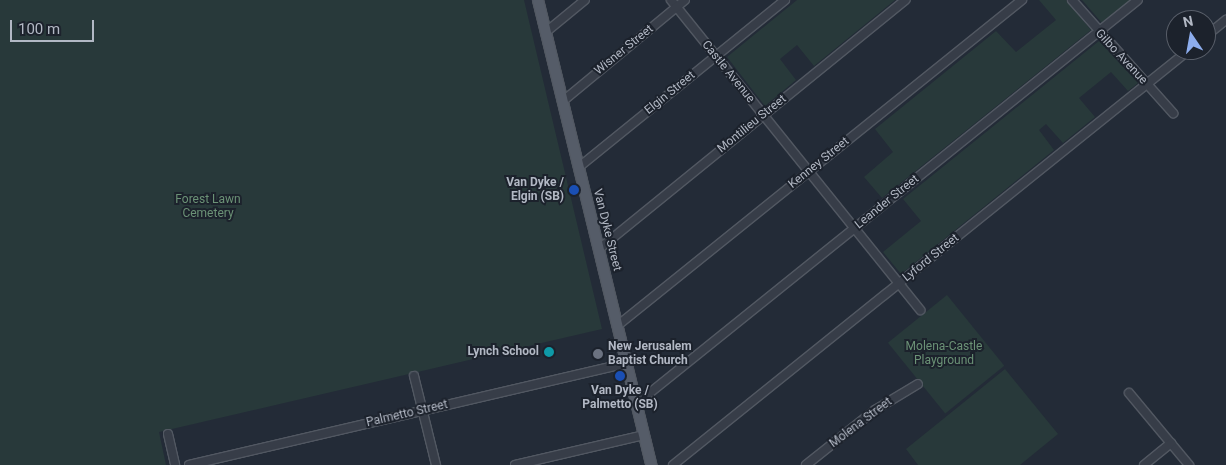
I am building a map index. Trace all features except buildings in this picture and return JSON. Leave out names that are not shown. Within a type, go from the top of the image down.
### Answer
[{"type":"main road","name":"Van Dyke Street","points":[[538,0],[651,465]]},
{"type":"street","points":[[546,32],[585,0]]},
{"type":"street","name":"Castle Avenue","points":[[670,0],[920,310]]},
{"type":"street","name":"Wisner Street","points":[[563,101],[685,0]]},
{"type":"street","name":"Elgin Street","points":[[579,167],[785,0]]},
{"type":"street","name":"Montilieu Street","points":[[598,249],[905,0]]},
{"type":"street","name":"Kenney Street","points":[[617,326],[1022,0]]},
{"type":"street","name":"Gilbo Avenue","points":[[1072,0],[1098,32],[1173,112]]},
{"type":"street","name":"Leander Street","points":[[636,404],[1138,0]]},
{"type":"street","points":[[1216,28],[1226,20]]},
{"type":"street","name":"Lyford Street","points":[[673,465],[1176,60]]},
{"type":"street","name":"Palmetto Street","points":[[189,465],[626,363]]},
{"type":"street","points":[[414,376],[436,465]]},
{"type":"street","name":"Molena Street","points":[[806,465],[875,410],[918,384]]},
{"type":"street","points":[[1129,393],[1189,465]]},
{"type":"street","points":[[168,434],[175,465]]},
{"type":"street","points":[[515,465],[644,435]]},
{"type":"street","points":[[1144,465],[1171,443]]},
{"type":"green space","name":"Forest Lawn Cemetery","points":[[0,0],[524,0],[602,329],[159,432],[166,465],[0,465]]},
{"type":"green space","points":[[797,0],[895,0],[814,66],[797,45],[780,59],[796,80],[765,106],[727,57]]},
{"type":"green space","points":[[1039,0],[1066,0],[1091,30],[882,198],[864,177],[893,152],[875,129],[996,31],[1016,52],[1056,20]]},
{"type":"green space","points":[[1082,0],[1130,0],[1102,23]]},
{"type":"green space","points":[[1099,41],[1138,83],[1128,91],[1111,72],[1079,98],[1095,117],[1063,143],[1046,124],[1039,130],[1054,150],[901,274],[883,252],[921,221],[903,199]]},
{"type":"green space","name":"Molena-Castle Playground","points":[[947,295],[1004,366],[945,414],[888,343]]},
{"type":"green space","points":[[1005,369],[1058,434],[1020,465],[918,465],[906,449]]},
{"type":"place","name":"Van Dyke / Elgin (SB)","points":[[574,190]]},
{"type":"place","name":"Lynch School","points":[[549,352]]},
{"type":"place","name":"New Jerusalem Baptist Church","points":[[598,354]]},
{"type":"place","name":"Van Dyke / Palmetto (SB)","points":[[620,376]]}]
